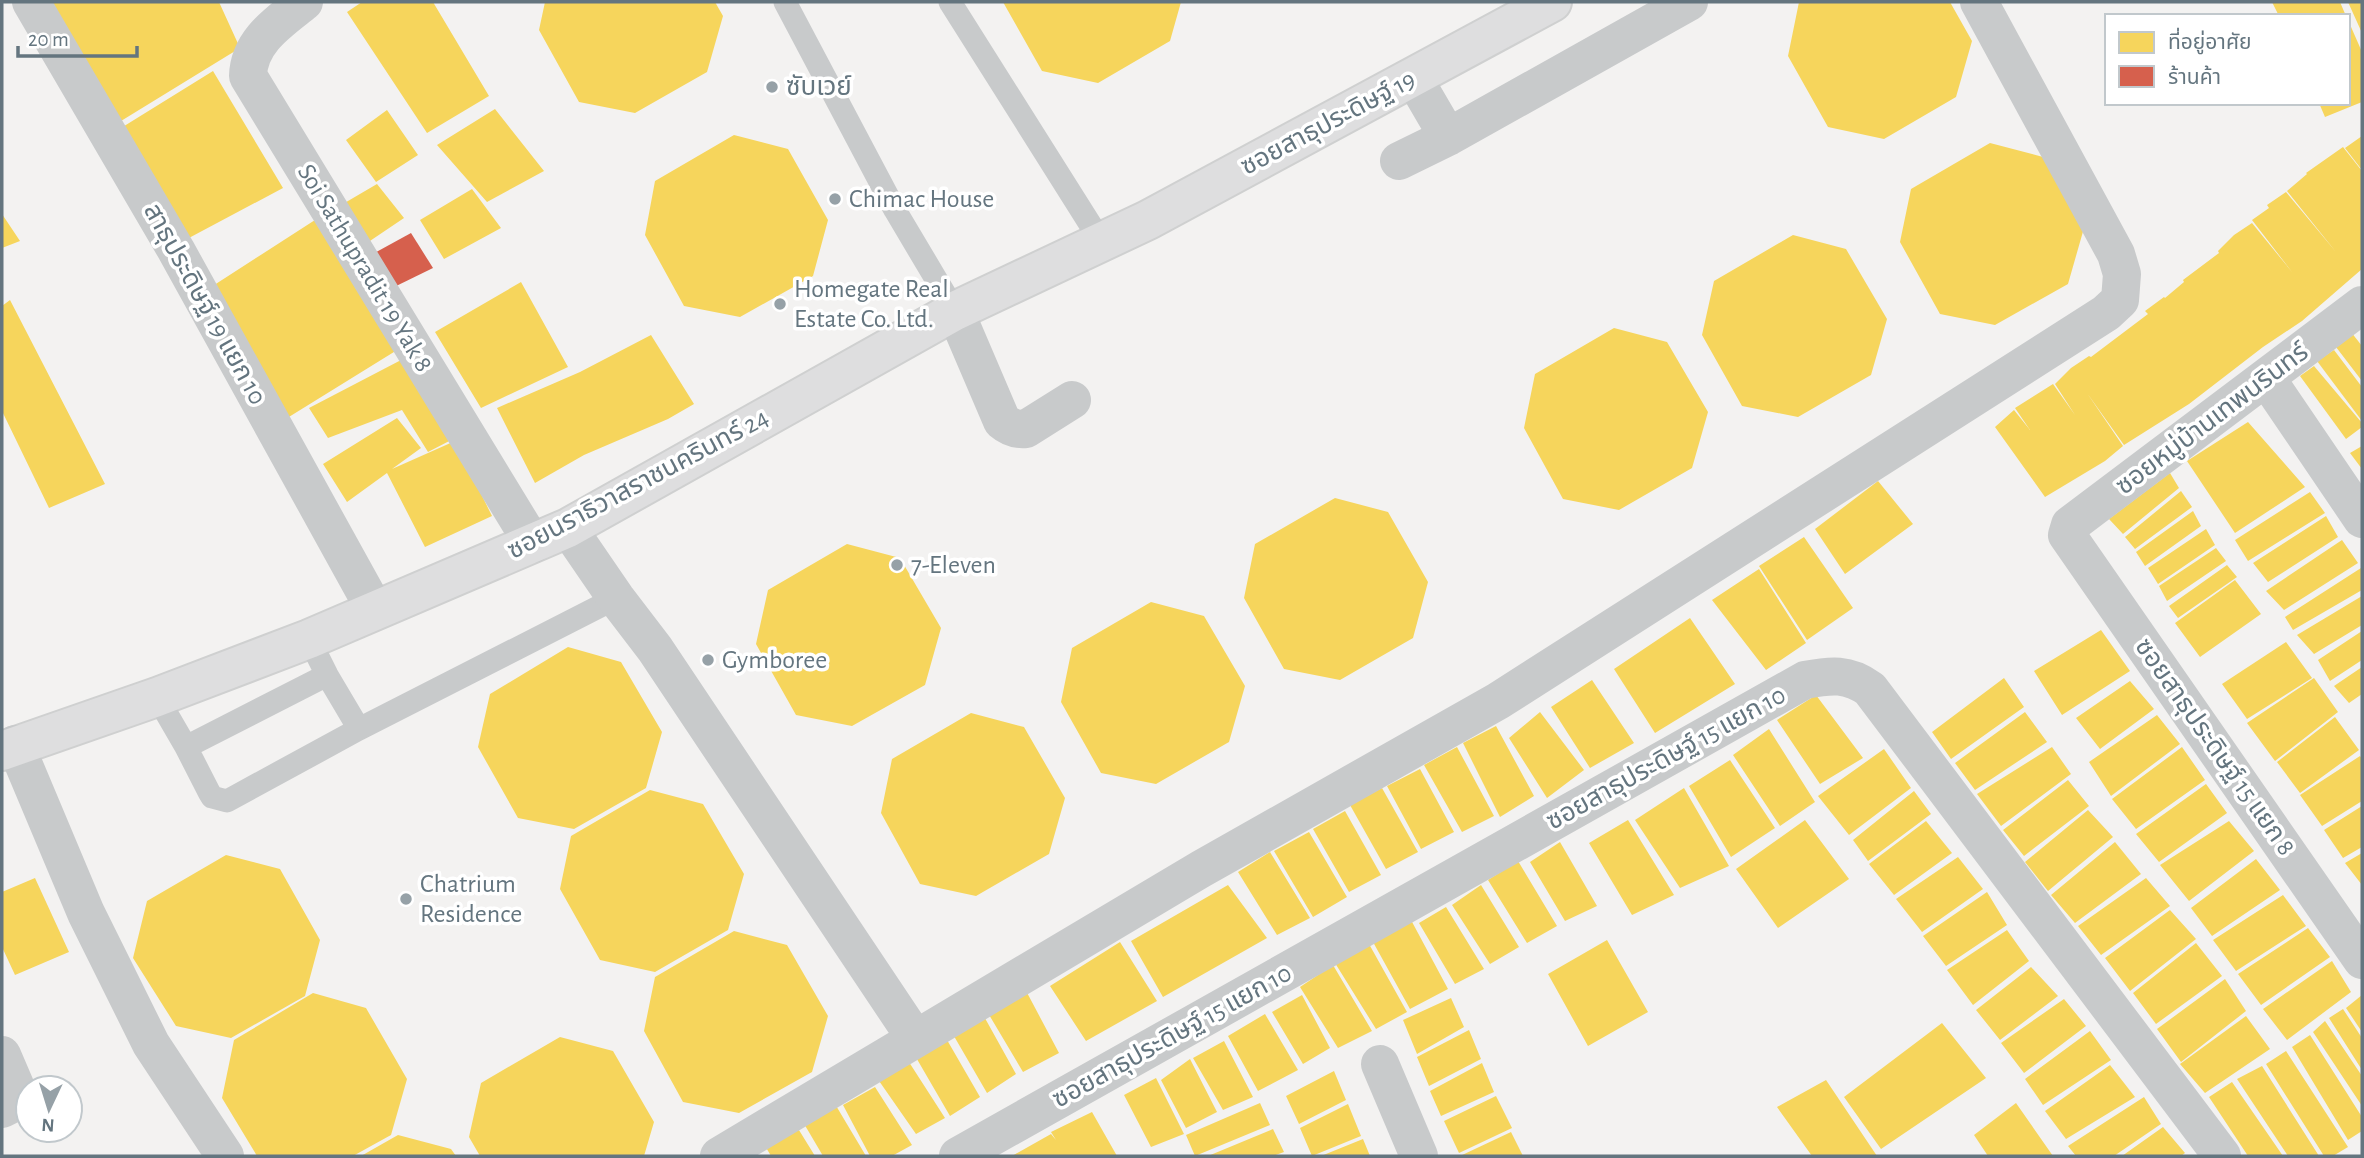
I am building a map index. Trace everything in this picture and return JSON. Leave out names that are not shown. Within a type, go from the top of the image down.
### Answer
[{"type":"street","name":"สาธุประดิษฐ์ 19 แยก 10","points":[[31,2],[176,250],[375,610]]},
{"type":"street","name":"Soi Sathupradit 19 Yak 8","points":[[304,2],[269,29],[252,53],[248,76],[533,544]]},
{"type":"street","name":"ซอยสาธุประดิษฐ์ 19","points":[[1102,243],[1552,2]]},
{"type":"street","points":[[1399,161],[1689,2]]},
{"type":"street","points":[[719,1156],[1201,869],[1498,701],[2106,313],[2120,300],[2122,274],[2116,254],[1979,2]]},
{"type":"street","points":[[1413,77],[1448,136]]},
{"type":"street","name":"ซอยนราธิวาสราชนครินทร์ 24","points":[[8,748],[157,697],[309,639],[568,528],[955,311],[1102,243]]},
{"type":"street","name":"ซอยหมู่บ้านเทพนรินทร์","points":[[2067,535],[2070,525],[2362,305]]},
{"type":"street","points":[[955,311],[1002,421],[1008,426],[1019,430],[1026,429],[1072,400]]},
{"type":"street","points":[[2267,379],[2362,519]]},
{"type":"street","points":[[568,528],[616,598],[656,649],[915,1038]]},
{"type":"street","name":"ซอยสาธุประดิษฐ์ 15 แยก 8","points":[[2067,535],[2362,960]]},
{"type":"street","name":"ซอยสาธุประดิษฐ์ 15 แยก 10","points":[[958,1156],[1805,680],[1832,675],[1857,680],[1870,689],[2221,1156]]},
{"type":"street","points":[[8,748],[151,1044],[225,1156]]},
{"type":"street","points":[[2,1055],[17,1090],[10,1105],[2,1110]]},
{"type":"street","points":[[1380,1063],[1419,1156]]},
{"type":"lane","points":[[785,2],[895,210],[955,311]]},
{"type":"lane","points":[[950,2],[1102,243]]},
{"type":"lane","points":[[157,697],[212,797],[227,801],[359,729],[616,598]]},
{"type":"lane","points":[[309,639],[359,729]]},
{"type":"lane","points":[[186,747],[327,674]]},
{"type":"building: ที่อยู่อาศัย","points":[[50,2],[219,2],[240,48],[121,121]]},
{"type":"building: ที่อยู่อาศัย","points":[[362,2],[433,2],[489,96],[427,133],[347,12]]},
{"type":"building: ที่อยู่อาศัย","points":[[545,2],[715,2],[723,16],[707,72],[635,113],[579,102],[539,30]]},
{"type":"building: ที่อยู่อาศัย","points":[[1003,2],[1181,2],[1170,41],[1098,83],[1042,71]]},
{"type":"building: ที่อยู่อาศัย","points":[[1799,2],[1950,2],[1972,41],[1956,97],[1884,139],[1828,127],[1788,56]]},
{"type":"building: ที่อยู่อาศัย","points":[[2272,2],[2340,2],[2345,14],[2278,14]]},
{"type":"building: ที่อยู่อาศัย","points":[[2348,2],[2362,2],[2362,33]]},
{"type":"building: ที่อยู่อาศัย","points":[[2350,25],[2362,52],[2362,102],[2325,117],[2320,105],[2350,105]]},
{"type":"building: ที่อยู่อาศัย","points":[[213,71],[283,188],[187,239],[121,128]]},
{"type":"building: ที่อยู่อาศัย","points":[[495,109],[544,171],[487,202],[437,145]]},
{"type":"building: ที่อยู่อาศัย","points":[[387,110],[418,155],[376,182],[346,140]]},
{"type":"building: ที่อยู่อาศัย","points":[[734,135],[788,149],[828,220],[813,276],[740,317],[684,306],[645,235],[655,181]]},
{"type":"building: ที่อยู่อาศัย","points":[[2362,136],[2362,170],[2345,148]]},
{"type":"building: ที่อยู่อาศัย","points":[[1990,143],[2043,157],[2084,228],[2068,284],[1995,325],[1940,314],[1900,242],[1911,189]]},
{"type":"building: ที่อยู่อาศัย","points":[[2343,147],[2362,171],[2362,269],[2302,321],[2263,347],[2189,404],[2124,445],[2087,393],[2123,446],[2105,461],[2045,497],[1995,427],[2014,410],[2030,430],[2015,408],[2053,384],[2075,415],[2055,384],[2071,368],[2091,357],[2148,314],[2145,311],[2165,298],[2184,282],[2183,280],[2219,253],[2234,235],[2252,223],[2292,272],[2252,220],[2286,192],[2336,252],[2287,191],[2306,173]]},
{"type":"building: ที่อยู่อาศัย","points":[[377,184],[404,218],[361,247],[336,208]]},
{"type":"building: ที่อยู่อาศัย","points":[[472,189],[501,228],[444,259],[420,220]]},
{"type":"building: ที่อยู่อาศัย","points":[[2,214],[20,241],[2,248]]},
{"type":"building: ที่อยู่อาศัย","points":[[315,220],[402,347],[284,420],[208,289]]},
{"type":"building: ที่อยู่อาศัย","points":[[1793,235],[1846,249],[1887,319],[1871,375],[1798,417],[1742,406],[1702,335],[1714,281]]},
{"type":"building: ที่อยู่อาศัย","points":[[521,282],[568,367],[481,408],[435,332]]},
{"type":"building: ที่อยู่อาศัย","points":[[10,300],[105,484],[49,508],[2,411],[2,306]]},
{"type":"building: ที่อยู่อาศัย","points":[[1614,328],[1667,342],[1708,412],[1692,468],[1619,510],[1563,499],[1524,428],[1535,374]]},
{"type":"building: ที่อยู่อาศัย","points":[[2351,332],[2362,346],[2362,381],[2336,347]]},
{"type":"building: ที่อยู่อาศัย","points":[[651,335],[694,404],[668,419],[584,455],[535,483],[497,408],[580,372]]},
{"type":"building: ที่อยู่อาศัย","points":[[2334,350],[2362,387],[2362,421],[2317,361]]},
{"type":"building: ที่อยู่อาศัย","points":[[403,359],[457,437],[428,452],[402,410],[328,438],[309,408]]},
{"type":"building: ที่อยู่อาศัย","points":[[2314,366],[2362,423],[2362,427],[2346,439],[2300,376]]},
{"type":"building: ที่อยู่อาศัย","points":[[397,418],[421,448],[392,469],[455,441],[492,516],[425,547],[387,473],[347,502],[323,464]]},
{"type":"building: ที่อยู่อาศัย","points":[[2248,422],[2305,487],[2235,533],[2187,461]]},
{"type":"building: ที่อยู่อาศัย","points":[[2362,446],[2362,469],[2350,453]]},
{"type":"building: ที่อยู่อาศัย","points":[[2170,473],[2179,488],[2123,534],[2109,519]]},
{"type":"building: ที่อยู่อาศัย","points":[[1878,481],[1913,524],[1845,574],[1815,529]]},
{"type":"building: ที่อยู่อาศัย","points":[[2181,491],[2192,507],[2135,549],[2125,537]]},
{"type":"building: ที่อยู่อาศัย","points":[[2310,492],[2325,513],[2248,561],[2235,540]]},
{"type":"building: ที่อยู่อาศัย","points":[[1335,498],[1388,512],[1428,582],[1413,638],[1340,680],[1284,669],[1244,598],[1255,544]]},
{"type":"building: ที่อยู่อาศัย","points":[[2193,511],[2201,526],[2145,566],[2136,552]]},
{"type":"building: ที่อยู่อาศัย","points":[[2326,516],[2338,537],[2268,582],[2253,563]]},
{"type":"building: ที่อยู่อาศัย","points":[[2206,529],[2215,545],[2158,584],[2148,568]]},
{"type":"building: ที่อยู่อาศัย","points":[[1804,537],[1853,608],[1807,640],[1759,566]]},
{"type":"building: ที่อยู่อาศัย","points":[[2342,540],[2358,563],[2284,610],[2266,591]]},
{"type":"building: ที่อยู่อาศัย","points":[[847,544],[900,558],[941,628],[925,685],[852,726],[796,715],[756,644],[768,590]]},
{"type":"building: ที่อยู่อาศัย","points":[[2216,548],[2226,561],[2167,601],[2159,586]]},
{"type":"building: ที่อยู่อาศัย","points":[[2227,565],[2237,577],[2178,618],[2169,606]]},
{"type":"building: ที่อยู่อาศัย","points":[[2361,568],[2362,590],[2293,630],[2285,617]]},
{"type":"building: ที่อยู่อาศัย","points":[[1759,569],[1806,643],[1766,670],[1712,600]]},
{"type":"building: ที่อยู่อาศัย","points":[[2235,580],[2261,614],[2200,657],[2175,623]]},
{"type":"building: ที่อยู่อาศัย","points":[[2362,596],[2362,625],[2314,654],[2297,635]]},
{"type":"building: ที่อยู่อาศัย","points":[[1151,602],[1204,616],[1245,686],[1229,742],[1156,784],[1101,773],[1061,702],[1072,648]]},
{"type":"building: ที่อยู่อาศัย","points":[[1690,618],[1735,684],[1655,733],[1614,669]]},
{"type":"building: ที่อยู่อาศัย","points":[[2101,630],[2130,671],[2062,715],[2034,671]]},
{"type":"building: ที่อยู่อาศัย","points":[[2362,631],[2362,660],[2330,681],[2318,660]]},
{"type":"building: ที่อยู่อาศัย","points":[[2286,642],[2312,678],[2247,719],[2222,684]]},
{"type":"building: ที่อยู่อาศัย","points":[[568,647],[621,662],[662,732],[646,788],[574,829],[518,818],[478,747],[490,694]]},
{"type":"building: ที่อยู่อาศัย","points":[[2362,667],[2362,694],[2349,703],[2334,686]]},
{"type":"building: ที่อยู่อาศัย","points":[[2004,678],[2024,707],[1951,759],[1932,732]]},
{"type":"building: ที่อยู่อาศัย","points":[[2314,678],[2338,712],[2275,761],[2247,723]]},
{"type":"building: ที่อยู่อาศัย","points":[[1592,680],[1634,743],[1590,768],[1551,707]]},
{"type":"building: ที่อยู่อาศัย","points":[[2130,681],[2154,709],[2100,749],[2076,718]]},
{"type":"building: ที่อยู่อาศัย","points":[[1816,695],[1863,758],[1820,784],[1777,720]]},
{"type":"building: ที่อยู่อาศัย","points":[[1540,712],[1584,770],[1547,798],[1509,738]]},
{"type":"building: ที่อยู่อาศัย","points":[[2025,712],[2047,742],[1975,790],[1955,763]]},
{"type":"building: ที่อยู่อาศัย","points":[[971,713],[1024,727],[1065,798],[1049,854],[976,896],[920,884],[881,813],[892,759]]},
{"type":"building: ที่อยู่อาศัย","points":[[2157,715],[2180,744],[2111,796],[2089,762]]},
{"type":"building: ที่อยู่อาศัย","points":[[2335,717],[2359,750],[2300,793],[2277,762]]},
{"type":"building: ที่อยู่อาศัย","points":[[1496,726],[1534,796],[1500,817],[1463,743]]},
{"type":"building: ที่อยู่อาศัย","points":[[1769,729],[1815,802],[1780,826],[1733,755]]},
{"type":"building: ที่อยู่อาศัย","points":[[1457,747],[1494,816],[1462,832],[1424,765]]},
{"type":"building: ที่อยู่อาศัย","points":[[2052,747],[2071,774],[2001,826],[1977,794]]},
{"type":"building: ที่อยู่อาศัย","points":[[2182,747],[2205,780],[2136,829],[2112,799]]},
{"type":"building: ที่อยู่อาศัย","points":[[1884,749],[1911,788],[1849,835],[1818,796]]},
{"type":"building: ที่อยู่อาศัย","points":[[2360,756],[2362,801],[2322,826],[2300,795]]},
{"type":"building: ที่อยู่อาศัย","points":[[1730,760],[1775,828],[1731,857],[1689,786]]},
{"type":"building: ที่อยู่อาศัย","points":[[1420,769],[1454,832],[1421,849],[1387,786]]},
{"type":"building: ที่อยู่อาศัย","points":[[2068,780],[2089,806],[2024,856],[2003,830]]},
{"type":"building: ที่อยู่อาศัย","points":[[2206,784],[2227,813],[2159,862],[2136,834]]},
{"type":"building: ที่อยู่อาศัย","points":[[1382,788],[1418,852],[1386,869],[1350,805]]},
{"type":"building: ที่อยู่อาศัย","points":[[1684,788],[1729,866],[1680,888],[1635,820]]},
{"type":"building: ที่อยู่อาศัย","points":[[650,790],[703,804],[744,874],[728,930],[655,972],[600,960],[560,889],[571,836]]},
{"type":"building: ที่อยู่อาศัย","points":[[1914,791],[1931,814],[1868,861],[1853,840]]},
{"type":"building: ที่อยู่อาศัย","points":[[2362,806],[2362,847],[2343,858],[2324,830]]},
{"type":"building: ที่อยู่อาศัย","points":[[2088,810],[2113,837],[2048,891],[2025,862]]},
{"type":"building: ที่อยู่อาศัย","points":[[1345,811],[1381,875],[1349,892],[1313,829]]},
{"type":"building: ที่อยู่อาศัย","points":[[1628,820],[1674,895],[1632,915],[1589,843]]},
{"type":"building: ที่อยู่อาศัย","points":[[1805,820],[1849,879],[1778,928],[1736,869]]},
{"type":"building: ที่อยู่อาศัย","points":[[1926,821],[1952,853],[1894,895],[1869,864]]},
{"type":"building: ที่อยู่อาศัย","points":[[2229,821],[2254,851],[2189,901],[2160,865]]},
{"type":"building: ที่อยู่อาศัย","points":[[1309,832],[1347,897],[1313,917],[1274,851]]},
{"type":"building: ที่อยู่อาศัย","points":[[1560,842],[1597,906],[1565,921],[1530,862]]},
{"type":"building: ที่อยู่อาศัย","points":[[2115,842],[2141,874],[2075,923],[2051,895]]},
{"type":"building: ที่อยู่อาศัย","points":[[1270,852],[1310,918],[1277,935],[1238,872]]},
{"type":"building: ที่อยู่อาศัย","points":[[2362,853],[2362,885],[2345,863]]},
{"type":"building: ที่อยู่อาศัย","points":[[226,855],[280,869],[320,940],[305,996],[231,1038],[176,1026],[133,958],[147,901]]},
{"type":"building: ที่อยู่อาศัย","points":[[1958,857],[1983,889],[1922,932],[1896,899]]},
{"type":"building: ที่อยู่อาศัย","points":[[2256,859],[2280,890],[2212,936],[2191,908]]},
{"type":"building: ที่อยู่อาศัย","points":[[1518,861],[1557,926],[1527,943],[1488,880]]},
{"type":"building: ที่อยู่อาศัย","points":[[35,878],[69,952],[15,975],[2,947],[2,892]]},
{"type":"building: ที่อยู่อาศัย","points":[[2146,878],[2170,906],[2101,955],[2078,926]]},
{"type":"building: ที่อยู่อาศัย","points":[[1228,885],[1267,938],[1163,997],[1131,941]]},
{"type":"building: ที่อยู่อาศัย","points":[[1481,885],[1519,947],[1490,964],[1452,905]]},
{"type":"building: ที่อยู่อาศัย","points":[[1987,892],[2007,925],[1946,966],[1923,936]]},
{"type":"building: ที่อยู่อาศัย","points":[[2283,895],[2306,926],[2236,971],[2213,940]]},
{"type":"building: ที่อยู่อาศัย","points":[[1446,907],[1484,969],[1455,984],[1419,923]]},
{"type":"building: ที่อยู่อาศัย","points":[[2170,910],[2196,939],[2130,991],[2105,958]]},
{"type":"building: ที่อยู่อาศัย","points":[[1411,920],[1448,989],[1410,1009],[1373,942]]},
{"type":"building: ที่อยู่อาศัย","points":[[2308,928],[2330,957],[2261,1005],[2238,974]]},
{"type":"building: ที่อยู่อาศัย","points":[[2007,930],[2029,961],[1973,1005],[1947,970]]},
{"type":"building: ที่อยู่อาศัย","points":[[734,931],[787,945],[828,1016],[812,1072],[739,1113],[683,1102],[644,1031],[655,977]]},
{"type":"building: ที่อยู่อาศัย","points":[[1607,940],[1648,1012],[1588,1046],[1548,974]]},
{"type":"building: ที่อยู่อาศัย","points":[[1120,942],[1157,1001],[1086,1041],[1050,986]]},
{"type":"building: ที่อยู่อาศัย","points":[[2196,943],[2222,976],[2156,1024],[2133,993]]},
{"type":"building: ที่อยู่อาศัย","points":[[1369,944],[1407,1012],[1376,1029],[1335,963]]},
{"type":"building: ที่อยู่อาศัย","points":[[2332,961],[2351,992],[2287,1040],[2263,1009]]},
{"type":"building: ที่อยู่อาศัย","points":[[1333,965],[1372,1031],[1338,1048],[1300,987]]},
{"type":"building: ที่อยู่อาศัย","points":[[2031,967],[2058,996],[2000,1040],[1976,1010]]},
{"type":"building: ที่อยู่อาศัย","points":[[2225,979],[2246,1011],[2181,1062],[2157,1029]]},
{"type":"building: ที่อยู่อาศัย","points":[[1024,987],[1059,1053],[1023,1072],[985,1008]]},
{"type":"building: ที่อยู่อาศัย","points":[[313,993],[366,1008],[407,1079],[391,1135],[353,1156],[257,1156],[222,1098],[234,1040]]},
{"type":"building: ที่อยู่อาศัย","points":[[1302,995],[1330,1048],[1303,1064],[1272,1012]]},
{"type":"building: ที่อยู่อาศัย","points":[[2362,995],[2362,1032],[2346,1008]]},
{"type":"building: ที่อยู่อาศัย","points":[[1451,998],[1464,1027],[1417,1054],[1403,1020]]},
{"type":"building: ที่อยู่อาศัย","points":[[2064,999],[2086,1026],[2024,1073],[2001,1043]]},
{"type":"building: ที่อยู่อาศัย","points":[[2343,1009],[2362,1038],[2362,1070],[2329,1018]]},
{"type":"building: ที่อยู่อาศัย","points":[[981,1011],[1016,1074],[987,1093],[951,1031]]},
{"type":"building: ที่อยู่อาศัย","points":[[1265,1014],[1298,1070],[1258,1091],[1228,1036]]},
{"type":"building: ที่อยู่อาศัย","points":[[2246,1016],[2270,1049],[2205,1093],[2180,1064]]},
{"type":"building: ที่อยู่อาศัย","points":[[2325,1021],[2362,1076],[2362,1106],[2313,1032]]},
{"type":"building: ที่อยู่อาศัย","points":[[1942,1023],[1986,1078],[1881,1149],[1844,1097]]},
{"type":"building: ที่อยู่อาศัย","points":[[1469,1030],[1481,1059],[1429,1086],[1417,1057]]},
{"type":"building: ที่อยู่อาศัย","points":[[2090,1031],[2111,1060],[2043,1105],[2025,1079]]},
{"type":"building: ที่อยู่อาศัย","points":[[943,1033],[980,1097],[950,1116],[914,1054]]},
{"type":"building: ที่อยู่อาศัย","points":[[2310,1035],[2362,1117],[2362,1131],[2348,1140],[2292,1047]]},
{"type":"building: ที่อยู่อาศัย","points":[[560,1037],[613,1051],[654,1122],[644,1156],[480,1156],[469,1137],[481,1083]]},
{"type":"building: ที่อยู่อาศัย","points":[[1224,1041],[1253,1097],[1223,1110],[1193,1058]]},
{"type":"building: ที่อยู่อาศัย","points":[[2286,1051],[2348,1147],[2333,1156],[2324,1156],[2266,1064]]},
{"type":"building: ที่อยู่อาศัย","points":[[907,1059],[945,1118],[916,1134],[877,1078]]},
{"type":"building: ที่อยู่อาศัย","points":[[1190,1059],[1217,1112],[1186,1128],[1161,1080]]},
{"type":"building: ที่อยู่อาศัย","points":[[1482,1063],[1494,1092],[1441,1116],[1430,1091]]},
{"type":"building: ที่อยู่อาศัย","points":[[2110,1065],[2135,1097],[2066,1139],[2045,1111]]},
{"type":"building: ที่อยู่อาศัย","points":[[2262,1066],[2319,1156],[2288,1156],[2237,1079]]},
{"type":"building: ที่อยู่อาศัย","points":[[1334,1071],[1346,1100],[1299,1124],[1286,1096]]},
{"type":"building: ที่อยู่อาศัย","points":[[1156,1078],[1184,1134],[1151,1147],[1124,1095]]},
{"type":"building: ที่อยู่อาศัย","points":[[1826,1080],[1877,1156],[1812,1156],[1777,1107]]},
{"type":"building: ที่อยู่อาศัย","points":[[2232,1082],[2283,1156],[2248,1156],[2209,1097]]},
{"type":"building: ที่อยู่อาศัย","points":[[875,1087],[912,1145],[892,1156],[870,1156],[843,1105]]},
{"type":"building: ที่อยู่อาศัย","points":[[1496,1096],[1512,1128],[1459,1153],[1444,1121]]},
{"type":"building: ที่อยู่อาศัย","points":[[2144,1097],[2161,1124],[2114,1156],[2076,1156],[2068,1146]]},
{"type":"building: ที่อยู่อาศัย","points":[[1260,1103],[1270,1125],[1195,1156],[1186,1135]]},
{"type":"building: ที่อยู่อาศัย","points":[[2016,1103],[2053,1156],[1988,1156],[1974,1135]]},
{"type":"building: ที่อยู่อาศัย","points":[[835,1104],[866,1156],[823,1156],[803,1122]]},
{"type":"building: ที่อยู่อาศัย","points":[[1348,1104],[1361,1136],[1312,1156],[1300,1128]]},
{"type":"building: ที่อยู่อาศัย","points":[[1092,1112],[1117,1156],[1012,1156],[1051,1134],[1056,1140],[1051,1132]]},
{"type":"building: ที่อยู่อาศัย","points":[[794,1122],[815,1156],[771,1156],[764,1144]]},
{"type":"building: ที่อยู่อาศัย","points":[[2163,1127],[2185,1153],[2181,1156],[2122,1156]]},
{"type":"building: ที่อยู่อาศัย","points":[[1273,1129],[1284,1152],[1273,1156],[1208,1156]]},
{"type":"building: ที่อยู่อาศัย","points":[[1511,1132],[1523,1156],[1460,1156]]},
{"type":"building: ที่อยู่อาศัย","points":[[398,1135],[451,1149],[456,1156],[361,1156]]},
{"type":"building: ที่อยู่อาศัย","points":[[1363,1139],[1370,1156],[1321,1156]]},
{"type":"building: ร้านค้า","points":[[411,233],[433,268],[388,290],[369,256]]},
{"type":"place","name":"ซับเวย์","points":[[772,87]]},
{"type":"place","name":"Chimac House","points":[[835,199]]},
{"type":"place","name":"Homegate Real Estate Co. Ltd.","points":[[780,304]]},
{"type":"place","name":"7-Eleven","points":[[897,565]]},
{"type":"place","name":"Gymboree","points":[[708,660]]},
{"type":"place","name":"Chatrium Residence","points":[[406,899]]}]
